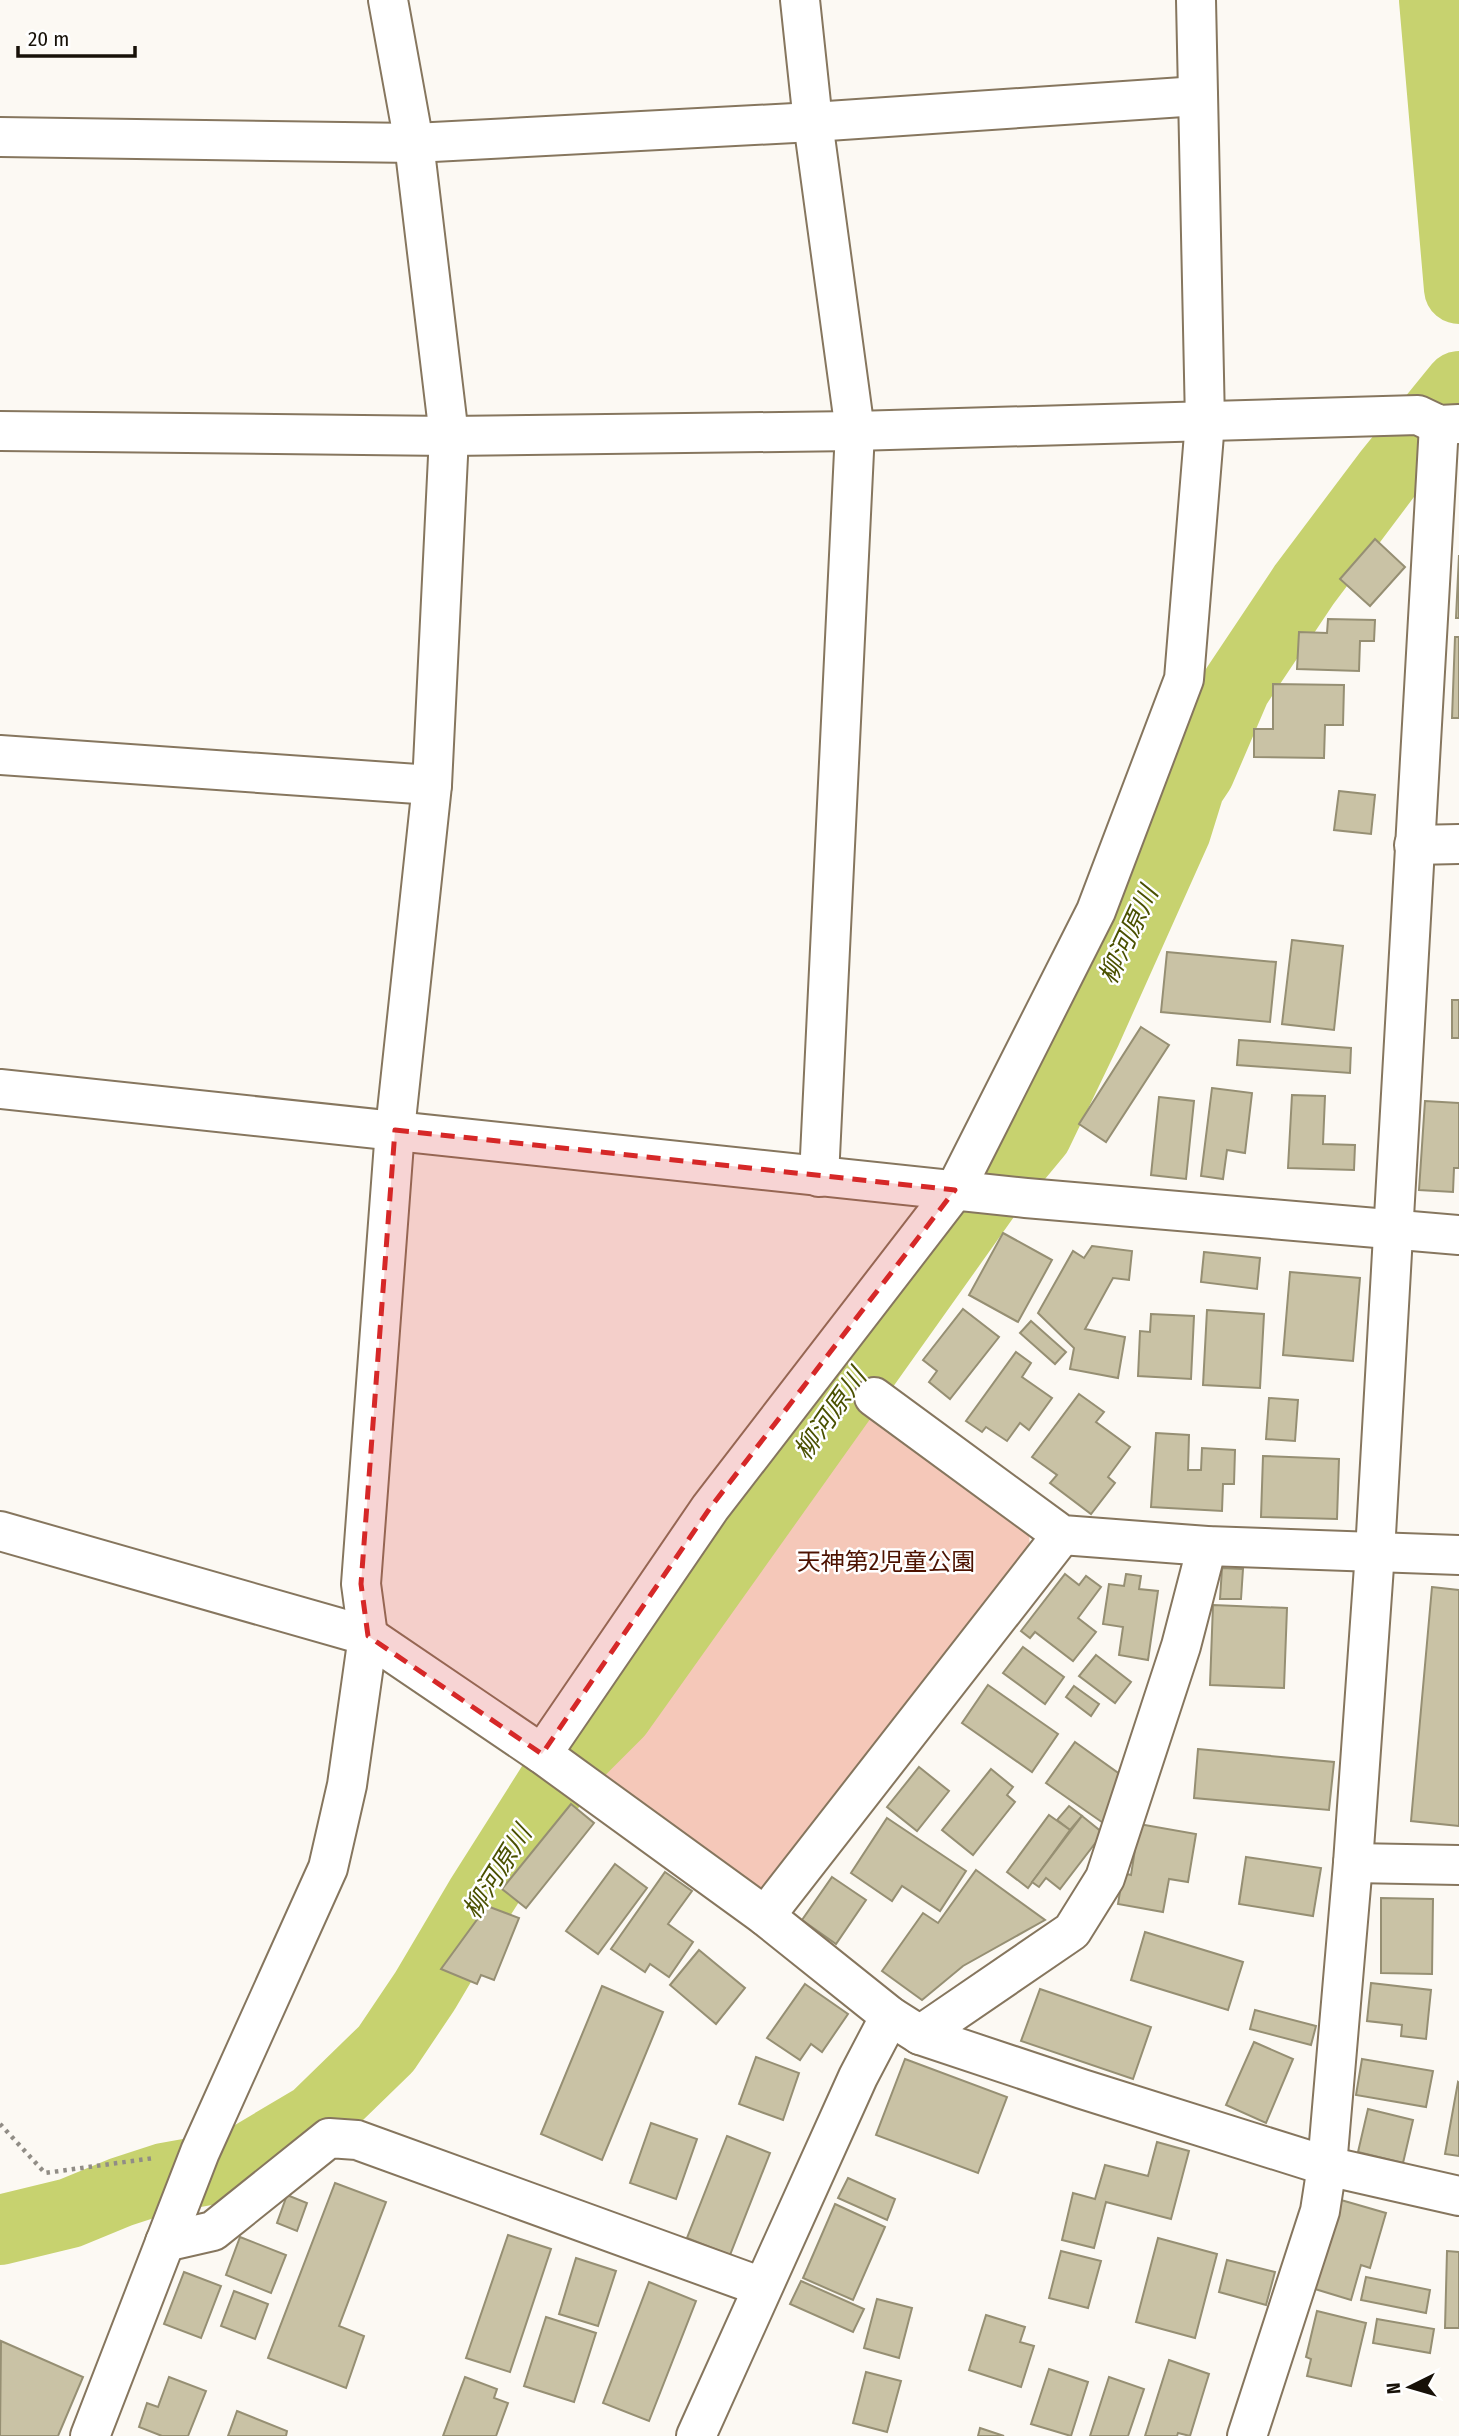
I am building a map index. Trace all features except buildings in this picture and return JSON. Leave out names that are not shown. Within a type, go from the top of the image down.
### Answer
[{"type":"street","points":[[90,2436],[200,2152],[328,1868],[347,1785],[368,1636],[360,1584],[395,1130],[432,785],[449,436],[414,144],[388,0]]},
{"type":"street","points":[[800,0],[813,122],[855,431],[819,1177]]},
{"type":"street","points":[[545,1757],[710,1508],[955,1190],[1096,911],[1184,679],[1205,422],[1196,0]]},
{"type":"street","points":[[0,138],[414,144],[813,122],[1198,96]]},
{"type":"street","points":[[0,431],[449,436],[855,431],[1205,422],[1439,422],[1375,1552],[1353,1863],[1327,2166],[1320,2211],[1247,2436]]},
{"type":"street","points":[[0,755],[432,785]]},
{"type":"street","points":[[1415,845],[1459,844]]},
{"type":"street","points":[[0,1089],[1026,1198],[1459,1235]]},
{"type":"street","points":[[874,1397],[1062,1535],[1207,1546],[1459,1555]]},
{"type":"street","points":[[0,1531],[368,1636],[545,1757],[765,1916],[905,2025],[1082,2089],[1327,2166],[1459,2196]]},
{"type":"street","points":[[765,1916],[1062,1535]]},
{"type":"street","points":[[696,2436],[858,2077],[905,2025],[1072,1931],[1105,1878],[1181,1646],[1207,1546]]},
{"type":"street","points":[[1353,1863],[1459,1864]]},
{"type":"street","points":[[165,2242],[213,2231],[329,2138],[357,2140],[762,2287]]},
{"type":"path","points":[[0,2124],[45,2173],[200,2152]]},
{"type":"highlighted area","points":[[395,1130],[955,1190],[710,1508],[542,1754],[368,1636],[361,1584]]},
{"type":"green space","name":"天神第2児童公園","points":[[864,1412],[1029,1529],[1030,1553],[764,1889],[751,1890],[595,1777]]},
{"type":"waterway","name":"柳河原川","points":[[1434,0],[1459,289]]},
{"type":"waterway","name":"柳河原川","points":[[0,2230],[70,2213],[164,2178],[236,2165],[315,2118],[386,2049],[425,1991],[561,1770],[618,1713],[988,1193],[1037,1134],[1176,831],[1190,786],[1200,771],[1236,687],[1304,585],[1389,472],[1459,386]]}]
